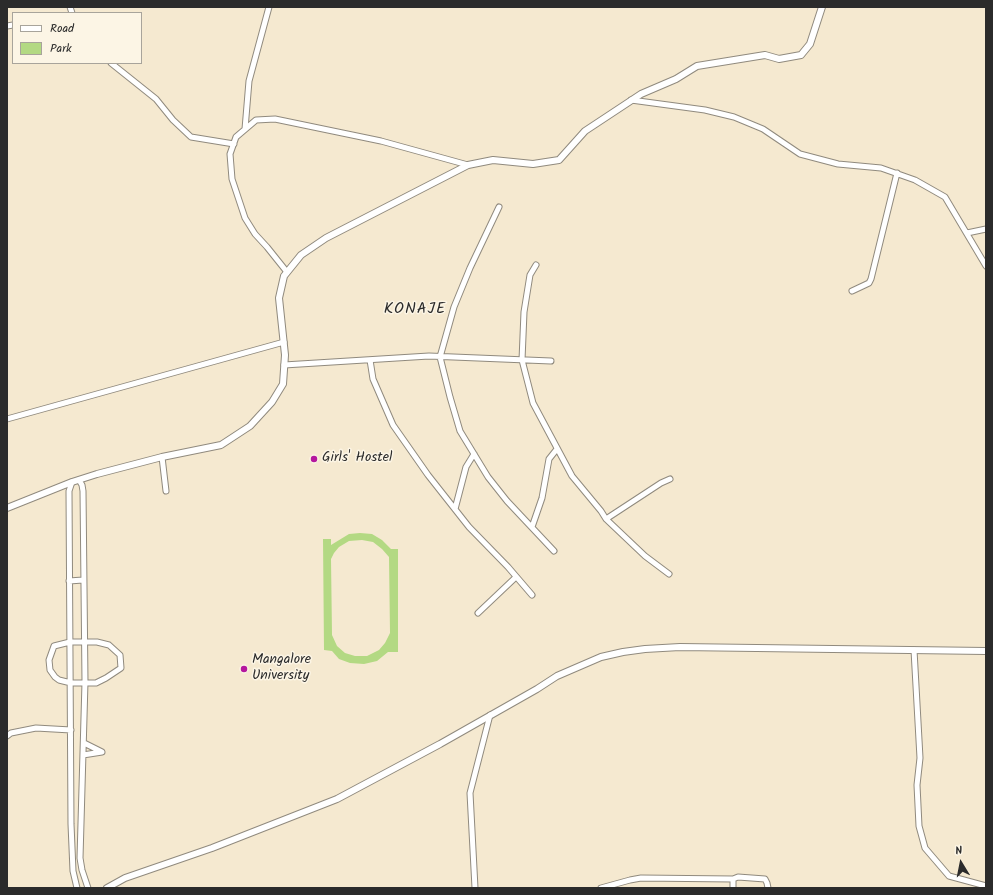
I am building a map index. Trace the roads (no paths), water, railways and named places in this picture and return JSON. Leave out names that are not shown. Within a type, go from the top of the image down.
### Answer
[{"type":"main road","points":[[7,508],[72,482],[162,458],[221,445],[250,426],[272,402],[283,384],[285,355],[279,298],[284,276],[301,255],[326,238],[468,165],[493,160],[533,164],[559,160],[585,131],[641,94],[676,79],[697,66],[765,55],[779,59],[801,55],[810,44],[822,7]]},
{"type":"main road","points":[[107,888],[125,878],[212,848],[337,799],[440,744],[557,676],[601,657],[645,649],[680,647],[986,651]]},
{"type":"street","points":[[245,129],[249,81],[269,7]]},
{"type":"street","points":[[112,64],[156,99],[173,120],[191,137],[234,144]]},
{"type":"street","points":[[631,100],[705,110],[734,117],[763,129],[800,154],[838,164],[881,168],[915,180],[945,197],[986,266]]},
{"type":"street","points":[[287,272],[255,234],[245,218],[232,179],[230,154],[236,137],[256,120],[275,119],[381,141],[468,165]]},
{"type":"street","points":[[852,291],[869,284],[897,173]]},
{"type":"street","points":[[499,207],[470,268],[440,357],[460,431],[488,477],[502,495],[554,551]]},
{"type":"street","points":[[967,233],[986,229]]},
{"type":"street","points":[[536,265],[530,275],[524,312],[522,360],[533,403],[572,476],[606,519],[645,556],[669,574]]},
{"type":"street","points":[[7,418],[284,342]]},
{"type":"street","points":[[284,365],[429,356],[551,361]]},
{"type":"street","points":[[370,360],[373,379],[394,425],[428,475],[469,527],[508,567],[532,595]]},
{"type":"street","points":[[532,527],[542,498],[549,459],[557,449]]},
{"type":"street","points":[[455,509],[466,467],[474,454]]},
{"type":"street","points":[[162,458],[166,491]]},
{"type":"street","points":[[606,519],[661,483],[670,479]]},
{"type":"street","points":[[79,480],[83,491],[85,682],[80,858],[88,888]]},
{"type":"street","points":[[72,482],[69,491],[71,767],[73,871],[77,888]]},
{"type":"street","points":[[478,614],[516,577]]},
{"type":"street","points":[[69,580],[84,580]]},
{"type":"street","points":[[70,642],[97,642],[109,645],[120,655],[121,668],[106,678],[96,682],[71,683],[59,680],[50,670],[49,660],[54,646],[70,642]]},
{"type":"street","points":[[914,650],[920,758],[917,785],[919,826],[925,848],[949,876],[986,886]]},
{"type":"street","points":[[475,888],[470,793],[490,715]]},
{"type":"street","points":[[7,736],[11,733],[36,728],[71,730]]},
{"type":"street","points":[[84,743],[102,752],[84,754]]},
{"type":"street","points":[[71,767],[83,766]]},
{"type":"street","points":[[601,888],[641,878],[733,879],[738,877],[765,879],[768,883],[768,888]]},
{"type":"street","points":[[733,879],[733,888]]},
{"type":"place","name":"Girls' Hostel","points":[[314,459]]},
{"type":"place","name":"Mangalore University","points":[[244,669]]},
{"type":"district","name":"KONAJE","points":[[415,310]]}]
